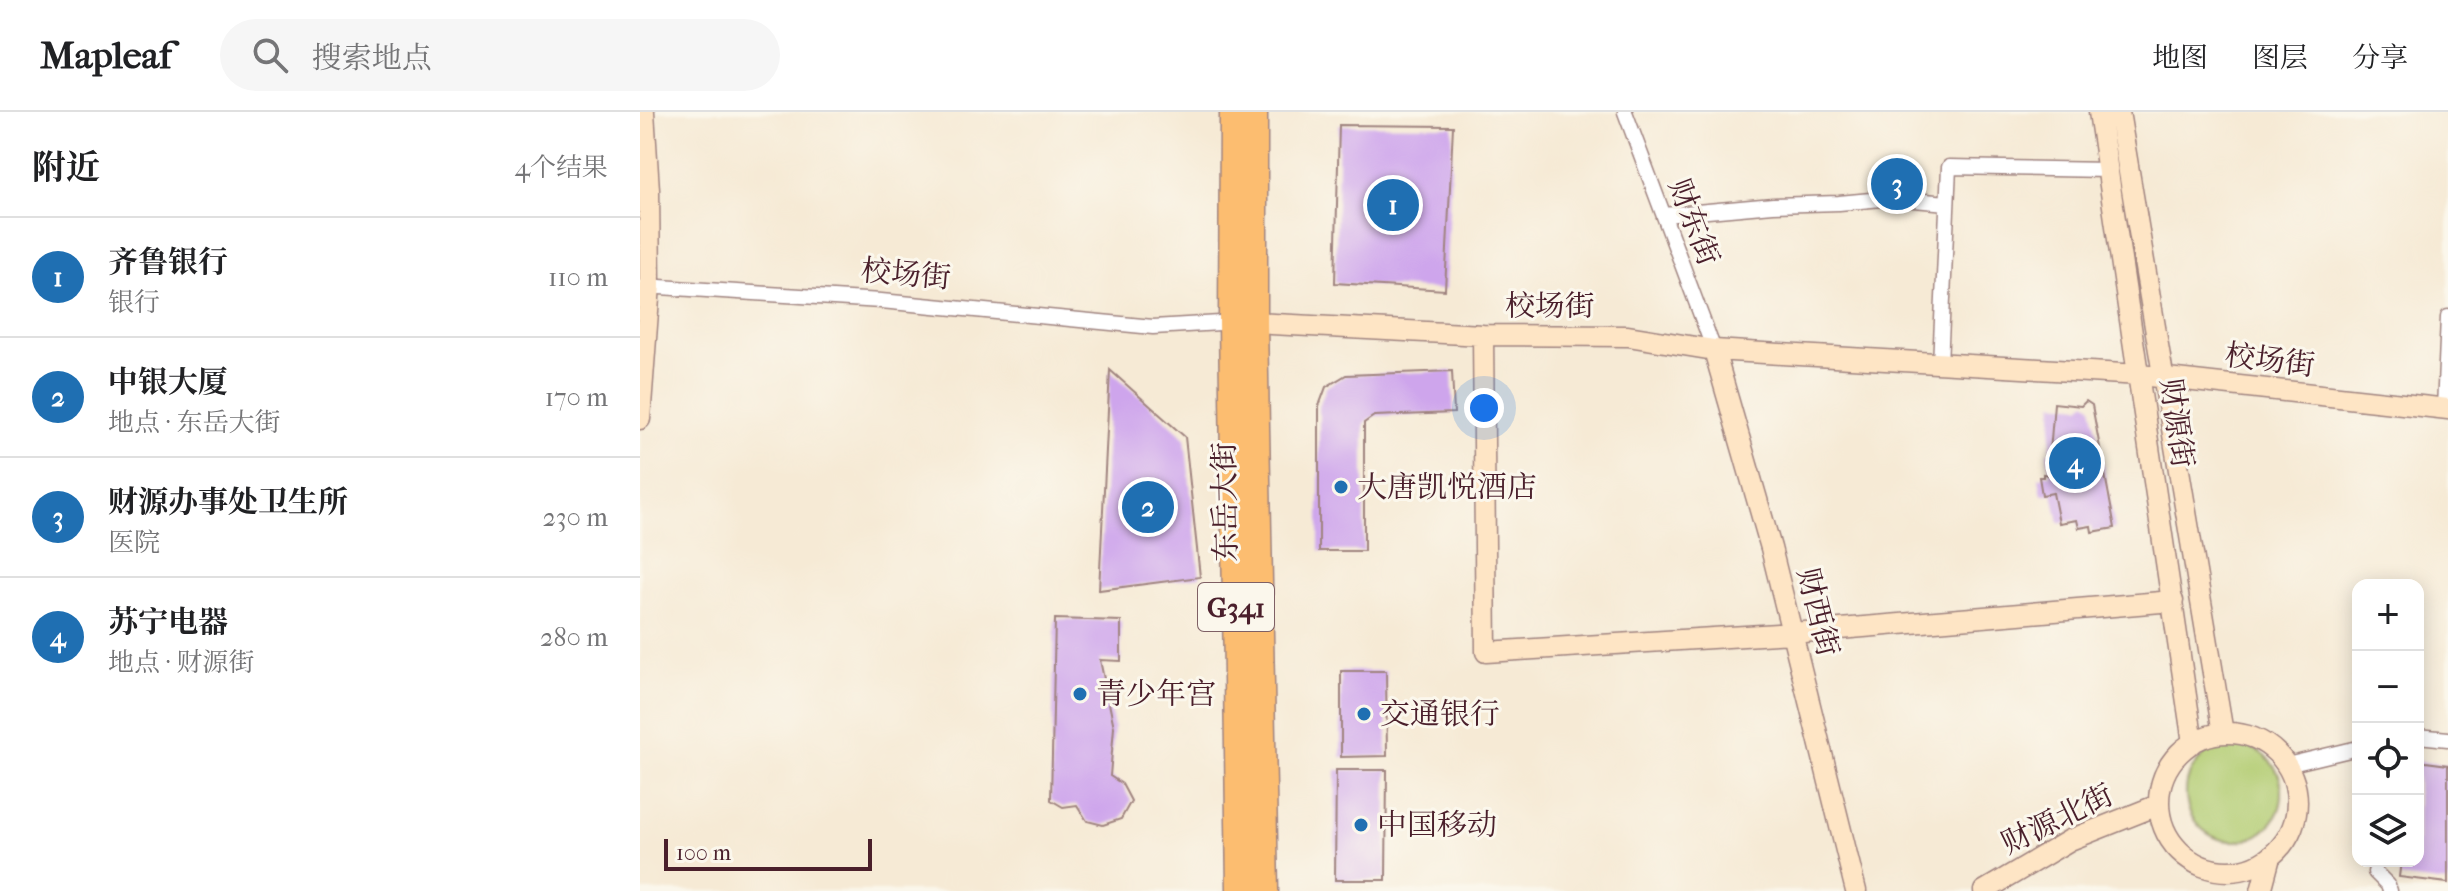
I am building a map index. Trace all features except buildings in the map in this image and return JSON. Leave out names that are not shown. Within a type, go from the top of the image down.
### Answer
[{"type":"highway","name":"东岳大街","points":[[1233,112],[1265,891]]},
{"type":"highway","name":"东岳大街","points":[[1240,891],[1243,323],[1254,112]]},
{"type":"street","points":[[640,419],[649,190],[644,112]]},
{"type":"street","name":"财东街","points":[[1625,112],[1714,350]]},
{"type":"street","name":"财源街","points":[[2099,112],[2193,743]]},
{"type":"street","name":"财源街","points":[[2119,112],[2223,733]]},
{"type":"street","points":[[1940,364],[1949,167],[2108,170]]},
{"type":"street","points":[[1664,215],[1892,198],[1947,203]]},
{"type":"street","name":"校场街","points":[[645,286],[881,301],[1153,327],[1243,323],[1483,335],[1628,336],[1714,350],[2140,375],[2446,409]]},
{"type":"street","points":[[2446,409],[2448,317]]},
{"type":"street","points":[[1483,335],[1486,652],[1792,633],[2173,601]]},
{"type":"street","name":"财西街","points":[[1714,350],[1771,548],[1856,891]]},
{"type":"street","points":[[2223,733],[2252,737],[2272,748],[2287,765],[2296,786],[2297,809],[2291,831],[2278,851],[2259,865],[2237,872],[2213,871],[2191,862],[2174,847],[2163,827],[2158,805],[2161,782],[2171,762],[2193,743],[2223,733]]},
{"type":"street","points":[[2424,737],[2448,739]]},
{"type":"street","points":[[2287,765],[2352,749]]},
{"type":"street","name":"财源北街","points":[[1984,891],[2070,840],[2158,805]]},
{"type":"street","points":[[2261,891],[2270,857]]},
{"type":"street","points":[[2375,872],[2390,891]]},
{"type":"green space","points":[[2234,745],[2252,749],[2268,759],[2278,775],[2282,793],[2278,811],[2268,827],[2252,837],[2234,841],[2216,837],[2200,827],[2190,811],[2186,793],[2190,775],[2200,759],[2216,749]]},
{"type":"place","name":"财源办事处卫生所","points":[[1897,184]]},
{"type":"place","name":"齐鲁银行","points":[[1393,205]]},
{"type":"place","name":"苏宁电器","points":[[2075,463]]},
{"type":"place","name":"大唐凯悦酒店","points":[[1341,487]]},
{"type":"place","name":"中银大厦","points":[[1148,507]]},
{"type":"place","name":"青少年宫","points":[[1080,694]]},
{"type":"place","name":"交通银行","points":[[1364,714]]},
{"type":"place","name":"中国移动","points":[[1361,825]]}]
